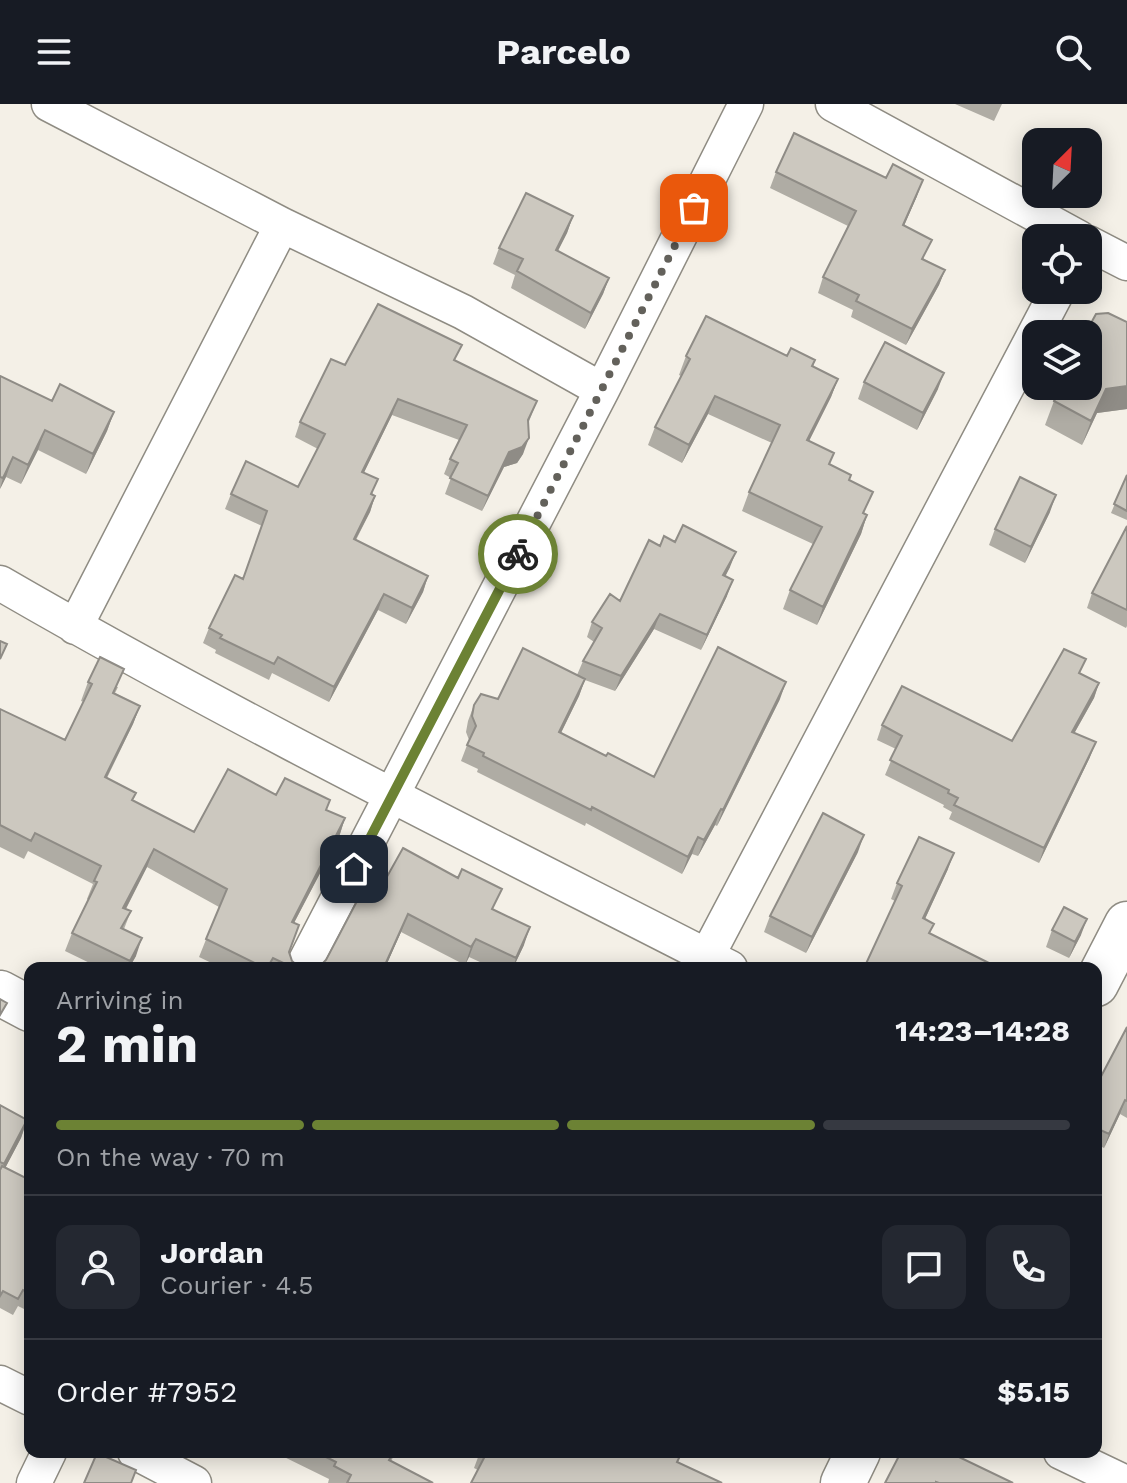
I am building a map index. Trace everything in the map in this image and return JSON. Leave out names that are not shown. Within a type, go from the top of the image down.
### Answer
[{"type":"street","points":[[49,104],[282,225],[463,312],[602,390]]},
{"type":"street","points":[[305,962],[394,795],[746,104]]},
{"type":"street","points":[[833,104],[1053,224]]},
{"type":"street","points":[[75,627],[282,225]]},
{"type":"street","points":[[1102,250],[1127,263]]},
{"type":"street","points":[[0,583],[75,627],[718,962],[1051,304]]},
{"type":"street","points":[[1102,972],[1127,924]]},
{"type":"street","points":[[0,993],[24,1006]]},
{"type":"street","points":[[0,1383],[24,1395]]},
{"type":"street","points":[[34,1483],[46,1458]]},
{"type":"street","points":[[146,1458],[194,1483]]},
{"type":"street","points":[[843,1483],[855,1458]]},
{"type":"street","points":[[1074,1458],[1126,1483]]},
{"type":"building","points":[[794,133],[886,178],[893,164],[923,180],[903,225],[932,240],[922,259],[945,270],[912,329],[856,301],[859,295],[823,277],[856,211],[776,172]]},
{"type":"building","points":[[526,193],[573,216],[556,250],[609,278],[591,313],[517,271],[523,259],[499,248]]},
{"type":"building","points":[[378,304],[462,345],[454,360],[537,401],[528,420],[529,438],[522,447],[509,452],[488,496],[450,478],[458,463],[450,459],[467,425],[398,399],[362,472],[378,479],[371,494],[375,496],[354,539],[428,576],[412,608],[384,594],[334,687],[278,657],[274,664],[220,638],[222,635],[209,628],[235,575],[243,579],[267,511],[231,494],[246,461],[298,487],[325,434],[300,422],[331,359],[345,365]]},
{"type":"building","points":[[1108,313],[1127,322],[1127,386],[1106,389],[1102,398],[1102,320],[1093,320],[1096,314]]},
{"type":"building","points":[[706,316],[787,356],[791,348],[815,360],[812,366],[838,379],[807,440],[834,453],[829,464],[851,475],[849,480],[873,492],[863,513],[867,515],[823,607],[790,590],[822,527],[749,492],[780,425],[715,396],[689,445],[655,427],[690,359],[686,356]]},
{"type":"building","points":[[885,342],[944,373],[923,413],[864,382]]},
{"type":"building","points":[[0,376],[52,401],[60,384],[114,412],[93,454],[45,430],[28,465],[13,457],[3,478],[0,477]]},
{"type":"building","points":[[1054,400],[1101,400],[1091,421]]},
{"type":"building","points":[[1127,475],[1127,511],[1114,504]]},
{"type":"building","points":[[1020,477],[1056,495],[1031,547],[995,529]]},
{"type":"building","points":[[683,525],[736,552],[723,575],[733,580],[707,635],[660,614],[621,676],[583,661],[602,628],[592,622],[610,594],[620,601],[649,540],[660,546],[664,536],[675,542]]},
{"type":"building","points":[[1127,526],[1127,610],[1092,593]]},
{"type":"building","points":[[0,641],[7,644],[0,659]]},
{"type":"building","points":[[718,647],[786,682],[723,810],[704,840],[698,837],[688,857],[592,807],[591,810],[483,756],[484,753],[467,745],[476,726],[472,716],[474,705],[481,694],[498,699],[523,648],[585,679],[559,732],[654,777]]},
{"type":"building","points":[[1064,649],[1086,659],[1079,673],[1099,683],[1072,732],[1096,742],[1044,848],[954,805],[958,798],[948,793],[949,790],[890,760],[902,736],[882,725],[902,686],[1012,741]]},
{"type":"building","points":[[100,657],[124,669],[113,693],[140,706],[105,777],[136,793],[132,800],[194,832],[228,769],[276,795],[285,778],[330,800],[326,810],[345,818],[292,922],[299,925],[289,952],[293,962],[273,958],[271,962],[253,962],[206,939],[227,889],[154,849],[123,908],[131,911],[121,928],[142,938],[130,961],[72,933],[97,882],[94,881],[101,866],[35,833],[31,841],[0,825],[0,709],[65,740],[92,684],[88,682]]},
{"type":"building","points":[[823,813],[864,835],[812,937],[770,916]]},
{"type":"building","points":[[919,837],[954,853],[923,918],[934,924],[929,933],[987,962],[867,962],[902,886],[897,883]]},
{"type":"building","points":[[403,848],[458,878],[462,869],[502,889],[492,909],[530,927],[516,958],[476,939],[471,947],[408,914],[386,962],[324,962],[366,884],[379,891]]},
{"type":"building","points":[[1064,907],[1087,919],[1075,942],[1052,930]]},
{"type":"building","points":[[0,999],[7,1003],[0,1015]]},
{"type":"building","points":[[1127,1027],[1127,1101],[1109,1134],[1102,1131],[1102,1075]]},
{"type":"building","points":[[0,1105],[24,1118],[24,1126],[4,1164],[0,1162]]},
{"type":"building","points":[[2,1166],[24,1177],[24,1290],[18,1299],[3,1291],[0,1296]]},
{"type":"building","points":[[95,1458],[108,1458],[136,1470],[131,1483],[84,1483]]},
{"type":"building","points":[[328,1458],[390,1458],[433,1483],[347,1483],[351,1475],[334,1466],[336,1462]]},
{"type":"building","points":[[484,1458],[679,1458],[677,1462],[722,1483],[471,1483]]},
{"type":"building","points":[[898,1458],[961,1458],[1013,1483],[936,1482],[885,1483]]},
{"type":"way so far","points":[[518,554],[694,208]]},
{"type":"route","points":[[354,869],[518,554]]}]
